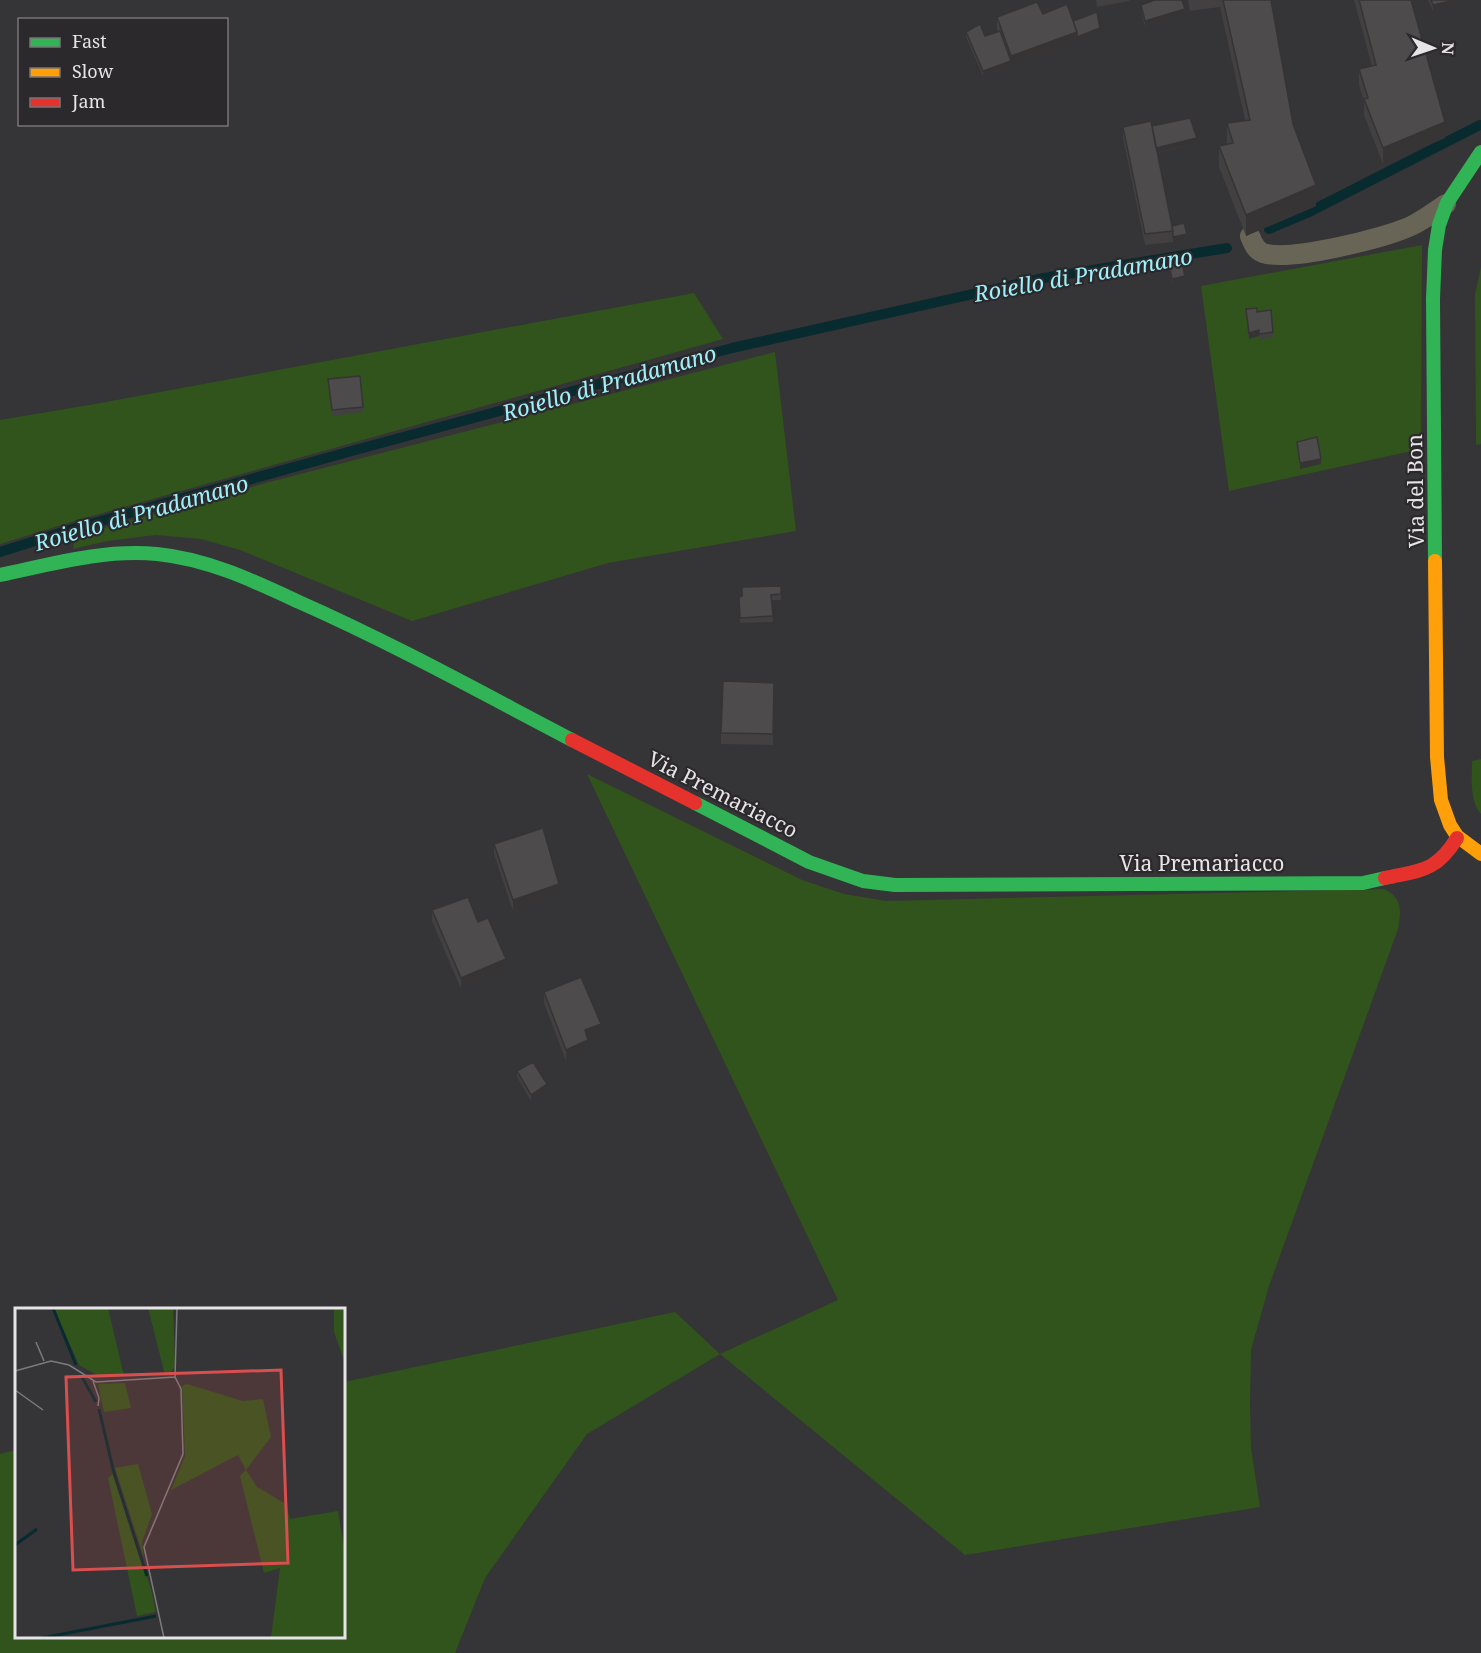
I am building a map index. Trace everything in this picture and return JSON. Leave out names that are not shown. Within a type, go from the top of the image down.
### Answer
[{"type":"street","name":"Via del Bon","points":[[1457,838],[1447,821],[1439,796],[1437,757],[1434,264],[1446,204],[1481,152]]},
{"type":"street","name":"Via Premariacco","points":[[0,575],[85,557],[127,553],[182,557],[240,574],[340,620],[809,862],[863,881],[895,885],[1363,883],[1429,868],[1447,855],[1457,838]]},
{"type":"street","points":[[1457,838],[1481,854]]},
{"type":"lane","points":[[1250,236],[1255,248],[1262,253],[1282,255],[1316,252],[1411,226],[1446,204]]},
{"type":"green space","points":[[1422,245],[1421,449],[1229,491],[1201,286]]},
{"type":"green space","points":[[1481,267],[1481,444],[1476,445],[1475,295]]},
{"type":"green space","points":[[694,293],[723,339],[78,520],[0,544],[0,420]]},
{"type":"green space","points":[[775,352],[796,531],[608,563],[412,621],[240,550],[201,539],[156,535],[107,541],[73,549],[75,536],[273,481]]},
{"type":"green space","points":[[1481,759],[1481,814],[1473,796],[1472,761]]},
{"type":"green space","points":[[587,774],[802,880],[844,894],[886,901],[1384,889],[1395,897],[1400,911],[1398,929],[1269,1286],[1251,1350],[1251,1448],[1260,1507],[965,1555],[720,1354],[838,1300]]},
{"type":"green space","points":[[675,1312],[720,1354],[587,1434],[485,1578],[455,1653],[0,1653],[0,1454],[15,1450],[15,1638],[345,1638],[345,1382]]},
{"type":"building","points":[[1155,0],[1182,0],[1185,9],[1145,21],[1141,5]]},
{"type":"building","points":[[1223,0],[1271,0],[1293,124],[1316,185],[1246,215],[1219,146],[1233,143],[1227,123],[1250,120]]},
{"type":"building","points":[[1359,0],[1411,0],[1445,122],[1383,148],[1364,99],[1368,98],[1359,69],[1376,65]]},
{"type":"building","points":[[1431,0],[1456,0],[1433,5]]},
{"type":"building","points":[[1037,2],[1043,14],[1067,4],[1077,32],[1011,56],[997,17]]},
{"type":"building","points":[[1097,12],[1100,28],[1077,37],[1073,21]]},
{"type":"building","points":[[980,24],[985,36],[1000,31],[1011,61],[983,71],[966,32]]},
{"type":"building","points":[[1190,118],[1197,138],[1156,148],[1152,126]]},
{"type":"building","points":[[1151,121],[1173,231],[1145,234],[1123,127]]},
{"type":"building","points":[[1184,223],[1187,234],[1173,237],[1172,226]]},
{"type":"building","points":[[1180,255],[1185,276],[1172,279],[1168,258]]},
{"type":"building","points":[[1257,308],[1257,312],[1271,310],[1273,332],[1259,334],[1259,330],[1249,333],[1246,309]]},
{"type":"building","points":[[360,376],[363,407],[332,410],[328,379]]},
{"type":"building","points":[[1317,437],[1321,459],[1300,463],[1297,442]]},
{"type":"building","points":[[781,586],[781,594],[771,595],[773,616],[740,618],[739,597],[742,596],[742,587]]},
{"type":"building","points":[[723,681],[774,683],[773,734],[721,733]]},
{"type":"building","points":[[543,828],[559,884],[513,900],[494,844]]},
{"type":"building","points":[[468,897],[478,922],[488,918],[506,959],[461,978],[432,910]]},
{"type":"building","points":[[581,977],[601,1024],[585,1030],[588,1040],[566,1050],[544,992]]},
{"type":"building","points":[[533,1062],[547,1084],[531,1095],[517,1071]]},
{"type":"waterway","name":"Roiello di Pradamano","points":[[1269,229],[1307,213],[1480,125]]},
{"type":"waterway","name":"Roiello di Pradamano","points":[[0,552],[76,528],[348,452],[732,348],[1044,278],[1227,248]]},
{"type":"traffic: fast","points":[[1435,561],[1433,299],[1435,250],[1439,225],[1447,203],[1481,152]]},
{"type":"traffic: fast","points":[[0,575],[78,558],[137,553],[176,557],[212,566],[265,586],[368,634],[572,740]]},
{"type":"traffic: fast","points":[[695,803],[809,862],[863,881],[895,885],[1363,883],[1385,878]]},
{"type":"traffic: slow","points":[[1435,561],[1437,757],[1441,800],[1450,825],[1457,836],[1481,854]]},
{"type":"traffic: jam","points":[[572,740],[695,803]]},
{"type":"traffic: jam","points":[[1385,878],[1427,868],[1442,857],[1457,838]]}]
